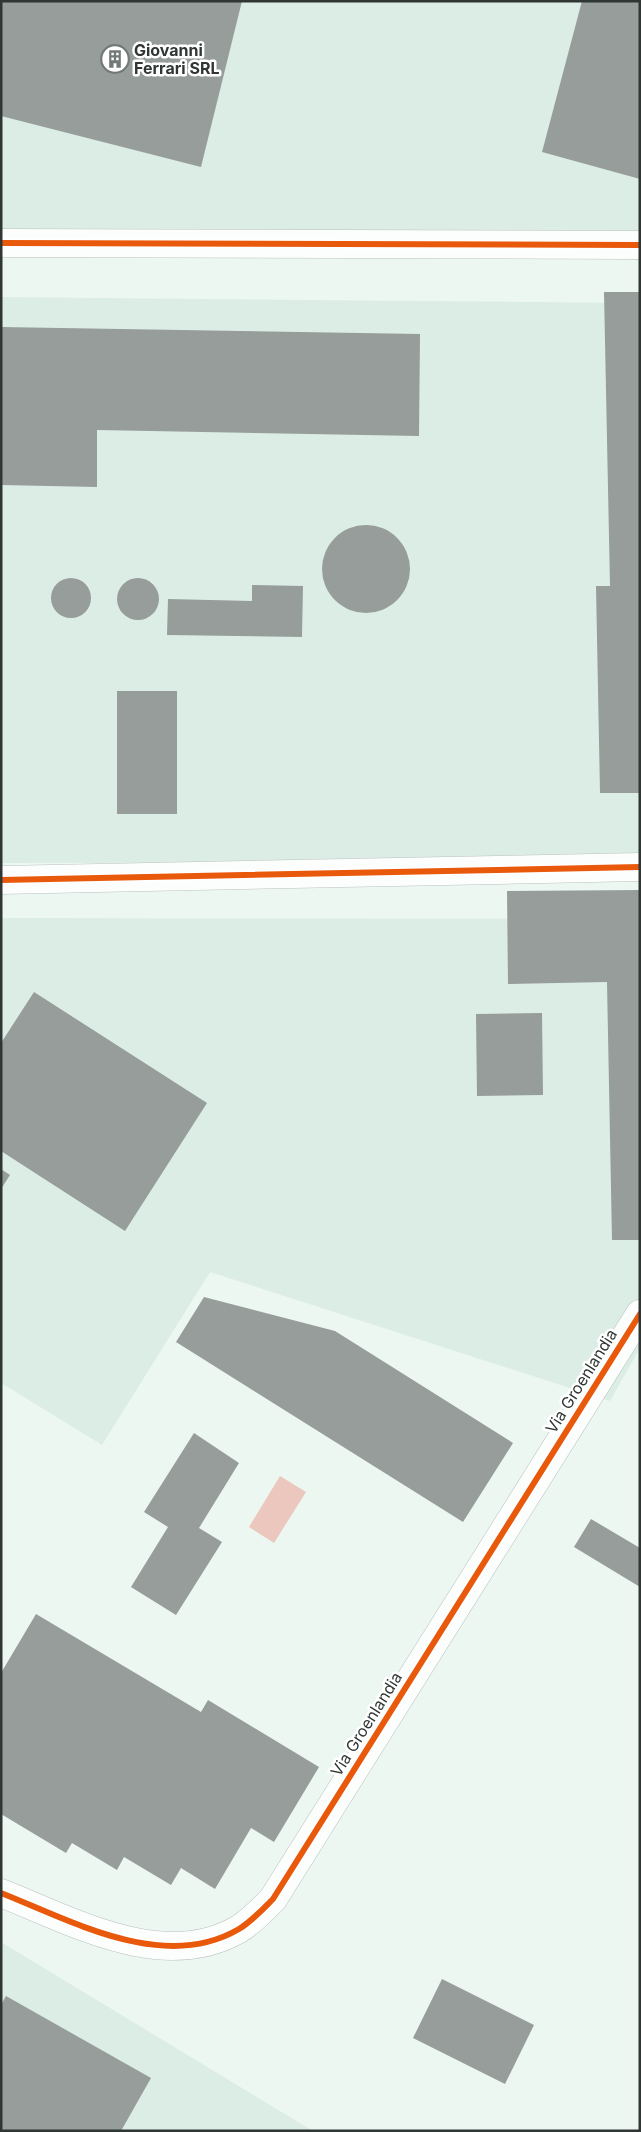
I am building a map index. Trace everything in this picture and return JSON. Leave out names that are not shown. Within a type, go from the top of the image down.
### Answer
[{"type":"street","points":[[1,243],[640,245]]},
{"type":"street","points":[[1,880],[640,867]]},
{"type":"street","name":"Via Groenlandia","points":[[1,1893],[110,1936],[160,1947],[180,1946],[219,1938],[239,1929],[258,1914],[273,1899],[640,1314]]},
{"type":"shaded area","points":[[1,1],[640,1],[640,260],[1,235]]},
{"type":"shaded area","points":[[1,297],[640,303],[640,862],[1,863]]},
{"type":"shaded area","points":[[1,918],[640,919],[640,1348],[610,1401],[210,1272],[102,1445],[1,1383]]},
{"type":"shaded area","points":[[280,1476],[306,1492],[274,1543],[249,1527]]},
{"type":"shaded area","points":[[1,1942],[313,2131],[1,2131]]},
{"type":"building","name":"Giovanni Ferrari SRL","points":[[1,1],[242,1],[201,167],[1,116]]},
{"type":"building","points":[[582,1],[640,1],[640,179],[542,152]]},
{"type":"building","points":[[604,292],[640,292],[640,793],[600,793],[596,586],[610,586]]},
{"type":"building","points":[[1,327],[420,334],[419,436],[97,430],[97,487],[1,485]]},
{"type":"building","points":[[366,525],[383,529],[397,538],[406,552],[410,569],[406,586],[397,600],[383,609],[366,613],[349,609],[335,600],[326,586],[322,569],[326,552],[335,538],[349,529]]},
{"type":"building","points":[[67,578],[75,578],[82,581],[88,587],[91,598],[88,609],[82,615],[75,618],[67,618],[60,615],[54,609],[51,602],[51,594],[54,587],[60,581]]},
{"type":"building","points":[[138,578],[153,584],[159,599],[153,614],[138,620],[123,614],[117,599],[123,584]]},
{"type":"building","points":[[252,585],[303,586],[302,637],[167,635],[168,599],[252,601]]},
{"type":"building","points":[[117,691],[177,691],[177,814],[117,814]]},
{"type":"building","points":[[640,890],[640,1240],[612,1240],[607,982],[508,984],[507,891]]},
{"type":"building","points":[[34,992],[207,1103],[125,1231],[1,1151],[1,1043]]},
{"type":"building","points":[[542,1013],[543,1095],[477,1096],[476,1014]]},
{"type":"building","points":[[1,1169],[10,1175],[1,1189]]},
{"type":"building","points":[[204,1297],[335,1331],[513,1443],[463,1522],[176,1342]]},
{"type":"building","points":[[194,1433],[239,1463],[199,1528],[222,1542],[176,1615],[131,1587],[168,1527],[144,1512]]},
{"type":"building","points":[[591,1519],[640,1548],[640,1587],[574,1547]]},
{"type":"building","points":[[36,1614],[201,1712],[208,1700],[319,1767],[274,1842],[251,1828],[215,1889],[181,1868],[171,1885],[124,1857],[117,1870],[72,1843],[66,1853],[1,1814],[1,1673]]},
{"type":"building","points":[[442,1979],[534,2025],[505,2084],[413,2038]]},
{"type":"building","points":[[6,1996],[151,2078],[121,2131],[1,2131],[1,2005]]},
{"type":"cycle path","points":[[1,243],[640,245]]},
{"type":"cycle path","points":[[1,880],[640,867]]},
{"type":"cycle path","points":[[1,1893],[88,1928],[119,1938],[149,1944],[180,1946],[210,1941],[239,1929],[257,1915],[273,1899],[640,1314]]},
{"type":"place","name":"Giovanni Ferrari SRL","points":[[115,59]]}]
